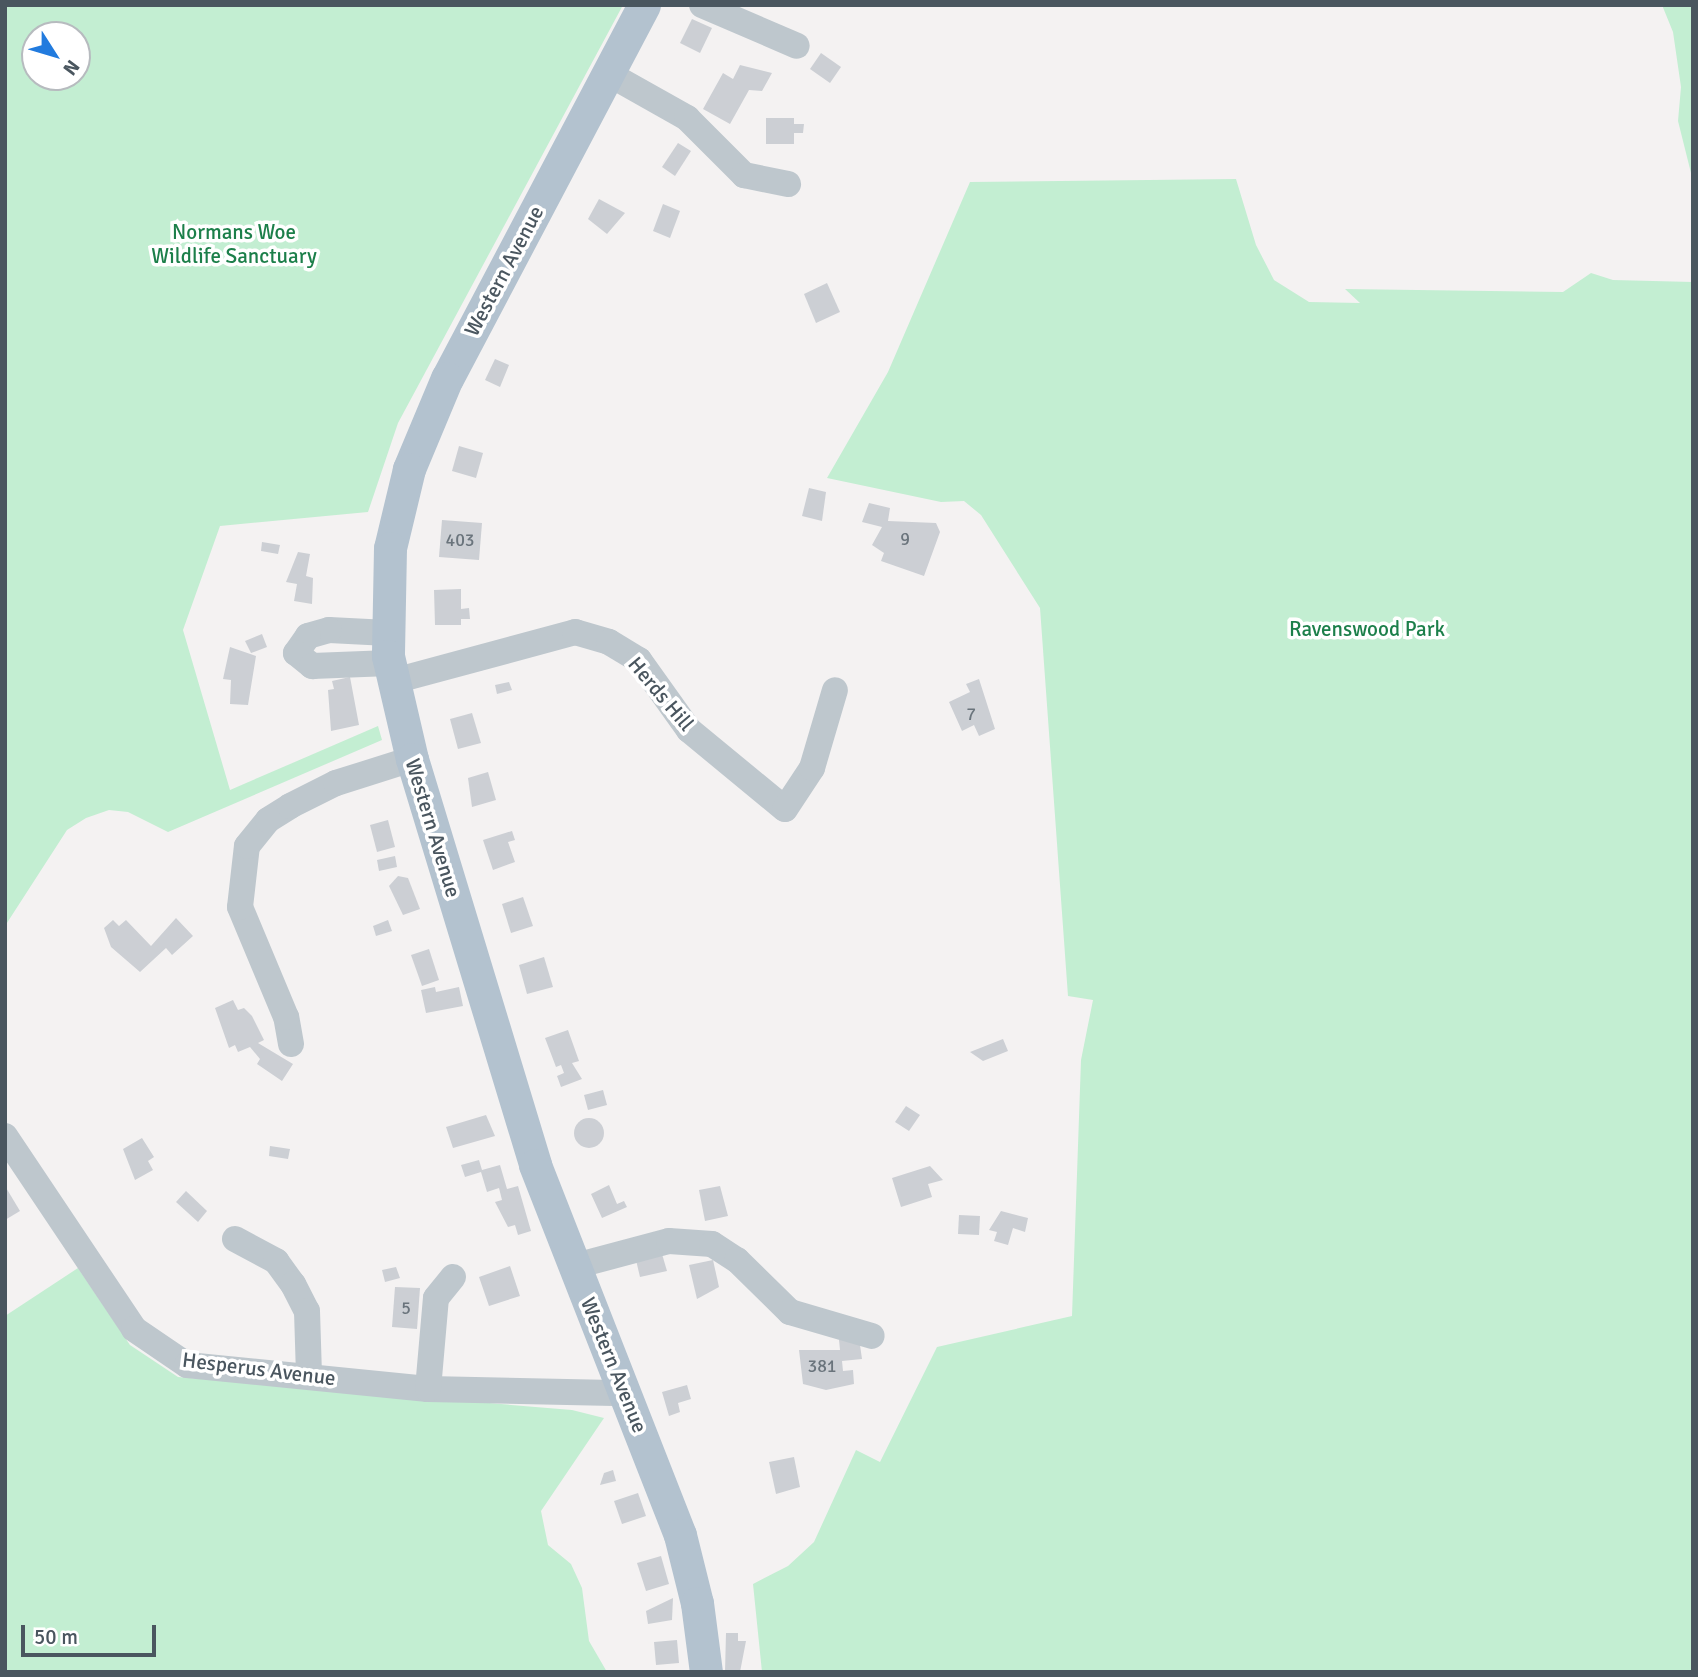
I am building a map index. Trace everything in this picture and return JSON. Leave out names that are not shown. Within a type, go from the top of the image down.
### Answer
[{"type":"main road","name":"Western Avenue","points":[[645,5],[447,378],[410,470],[390,548],[390,659],[412,759],[535,1165],[680,1535],[697,1602],[706,1672]]},
{"type":"street","points":[[702,5],[797,46]]},
{"type":"street","points":[[609,74],[687,118],[744,175],[788,184]]},
{"type":"street","name":"Herds Hill","points":[[390,659],[575,632],[609,642],[639,660],[689,730],[785,809],[812,768],[835,690]]},
{"type":"street","points":[[291,1044],[286,1017],[240,907],[247,846],[268,820],[290,806],[336,783],[412,759]]},
{"type":"street","name":"Hesperus Avenue","points":[[5,1136],[113,1301],[152,1346],[187,1364],[309,1374],[428,1389],[626,1393]]},
{"type":"street","points":[[235,1239],[276,1261],[293,1284],[307,1311],[309,1374]]},
{"type":"street","points":[[575,1266],[669,1241],[712,1244],[737,1260],[790,1312],[872,1336]]},
{"type":"street","points":[[428,1389],[436,1298],[453,1277]]},
{"type":"green space","name":"Normans Woe Wildlife Sanctuary","points":[[5,5],[623,5],[398,423],[368,512],[220,526],[183,630],[230,790],[378,726],[382,740],[168,832],[128,812],[109,810],[86,818],[67,830],[5,926]]},
{"type":"green space","points":[[1662,5],[1693,5],[1693,181],[1678,121],[1681,87],[1673,32]]},
{"type":"green space","name":"Ravenswood Park","points":[[1236,179],[1256,245],[1274,280],[1309,302],[1360,303],[1345,289],[1563,292],[1591,273],[1613,280],[1693,282],[1693,1672],[762,1672],[753,1584],[788,1566],[814,1542],[856,1450],[880,1462],[937,1347],[1072,1316],[1081,1060],[1093,1000],[1068,996],[1040,608],[981,515],[964,501],[941,502],[827,478],[888,372],[970,182]]},
{"type":"green space","points":[[78,1268],[130,1345],[178,1377],[572,1410],[604,1418],[541,1511],[548,1545],[571,1564],[582,1588],[589,1641],[607,1672],[5,1672],[5,1316]]},
{"type":"building","points":[[692,19],[712,28],[700,53],[680,43]]},
{"type":"building","points":[[821,53],[841,67],[830,83],[810,69]]},
{"type":"building","points":[[740,65],[772,73],[762,91],[749,90],[730,124],[703,109],[723,73],[733,79]]},
{"type":"building","points":[[766,118],[794,118],[794,124],[804,124],[803,133],[794,133],[794,144],[766,144]]},
{"type":"building","points":[[678,143],[691,151],[675,176],[662,167]]},
{"type":"building","points":[[599,199],[625,213],[607,234],[588,219]]},
{"type":"building","points":[[663,204],[680,211],[670,238],[653,231]]},
{"type":"building","points":[[827,283],[840,312],[816,323],[804,294]]},
{"type":"building","points":[[495,359],[509,365],[500,387],[485,380]]},
{"type":"building","points":[[459,446],[483,453],[476,478],[452,471]]},
{"type":"building","points":[[809,488],[826,492],[822,521],[802,516]]},
{"type":"building","points":[[869,503],[890,508],[888,521],[936,523],[940,532],[924,576],[881,561],[884,553],[872,545],[882,527],[862,522]]},
{"type":"building","points":[[442,520],[482,523],[479,560],[439,557]]},
{"type":"building","points":[[262,542],[280,545],[278,554],[261,551]]},
{"type":"building","points":[[298,552],[310,554],[306,576],[313,578],[312,604],[294,601],[297,584],[286,582]]},
{"type":"building","points":[[461,589],[461,609],[469,608],[470,619],[461,619],[461,625],[435,625],[434,590]]},
{"type":"building","points":[[262,634],[267,647],[251,653],[245,641]]},
{"type":"building","points":[[230,647],[256,656],[248,705],[230,704],[231,680],[223,679]]},
{"type":"building","points":[[350,677],[359,725],[331,731],[328,690],[334,689],[332,681]]},
{"type":"building","points":[[979,679],[995,729],[979,736],[974,725],[962,731],[949,702],[970,692],[966,684]]},
{"type":"building","points":[[509,682],[512,690],[497,694],[495,685]]},
{"type":"building","points":[[472,713],[481,743],[458,749],[450,719]]},
{"type":"building","points":[[488,772],[496,800],[472,807],[468,778]]},
{"type":"building","points":[[388,820],[395,847],[377,852],[370,825]]},
{"type":"building","points":[[512,831],[515,840],[508,842],[515,862],[493,870],[483,840]]},
{"type":"building","points":[[395,856],[397,867],[379,871],[377,860]]},
{"type":"building","points":[[398,876],[408,878],[420,909],[403,915],[389,886]]},
{"type":"building","points":[[523,897],[533,926],[511,933],[502,904]]},
{"type":"building","points":[[176,918],[193,936],[172,955],[166,948],[140,972],[111,947],[104,928],[113,920],[119,926],[126,920],[151,946]]},
{"type":"building","points":[[388,920],[392,931],[376,936],[373,926]]},
{"type":"building","points":[[429,949],[439,980],[422,986],[411,955]]},
{"type":"building","points":[[544,957],[553,987],[527,994],[519,965]]},
{"type":"building","points":[[435,987],[436,992],[459,987],[463,1006],[426,1013],[421,990]]},
{"type":"building","points":[[233,1000],[238,1010],[244,1008],[252,1016],[264,1040],[258,1043],[293,1064],[282,1081],[257,1064],[260,1059],[250,1047],[238,1052],[235,1045],[229,1048],[215,1008]]},
{"type":"building","points":[[568,1030],[579,1061],[572,1063],[582,1079],[561,1087],[557,1076],[564,1073],[561,1065],[556,1067],[545,1038]]},
{"type":"building","points":[[1003,1039],[1008,1051],[983,1061],[970,1052]]},
{"type":"building","points":[[603,1090],[607,1105],[588,1110],[584,1095]]},
{"type":"building","points":[[906,1106],[920,1115],[909,1131],[895,1122]]},
{"type":"building","points":[[486,1115],[495,1136],[453,1148],[446,1127]]},
{"type":"building","points":[[589,1118],[595,1119],[603,1127],[603,1139],[595,1147],[589,1148],[583,1147],[575,1139],[574,1133],[575,1127],[583,1119]]},
{"type":"building","points":[[142,1138],[154,1157],[148,1161],[153,1170],[135,1180],[123,1149]]},
{"type":"building","points":[[270,1146],[290,1149],[288,1159],[269,1156]]},
{"type":"building","points":[[479,1160],[482,1170],[500,1165],[507,1189],[518,1186],[531,1231],[518,1235],[515,1225],[508,1227],[495,1202],[502,1200],[499,1188],[487,1192],[481,1172],[465,1177],[461,1165]]},
{"type":"building","points":[[930,1166],[943,1180],[928,1184],[932,1197],[901,1207],[892,1178]]},
{"type":"building","points":[[609,1185],[617,1204],[624,1201],[627,1207],[602,1218],[591,1194]]},
{"type":"building","points":[[5,1186],[20,1211],[5,1220]]},
{"type":"building","points":[[720,1186],[728,1216],[705,1221],[699,1190]]},
{"type":"building","points":[[186,1191],[207,1211],[198,1222],[176,1202]]},
{"type":"building","points":[[1001,1211],[1028,1218],[1025,1232],[1013,1228],[1008,1245],[994,1241],[997,1232],[989,1230]]},
{"type":"building","points":[[959,1215],[980,1216],[979,1235],[958,1234]]},
{"type":"building","points":[[662,1254],[667,1271],[640,1277],[636,1260]]},
{"type":"building","points":[[713,1260],[719,1287],[697,1299],[689,1265]]},
{"type":"building","points":[[510,1266],[520,1296],[489,1306],[479,1277]]},
{"type":"building","points":[[396,1267],[400,1278],[385,1282],[382,1270]]},
{"type":"building","points":[[395,1287],[420,1288],[417,1329],[392,1327]]},
{"type":"building","points":[[859,1338],[862,1359],[842,1361],[843,1371],[853,1370],[854,1384],[826,1390],[803,1384],[799,1350],[840,1350],[839,1340]]},
{"type":"building","points":[[687,1385],[691,1399],[678,1403],[680,1412],[669,1416],[662,1392]]},
{"type":"building","points":[[794,1457],[800,1487],[776,1494],[769,1462]]},
{"type":"building","points":[[613,1470],[616,1481],[600,1485],[604,1473]]},
{"type":"building","points":[[638,1493],[646,1516],[622,1524],[614,1501]]},
{"type":"building","points":[[661,1556],[669,1584],[646,1591],[637,1563]]},
{"type":"building","points":[[673,1598],[672,1620],[648,1624],[646,1611]]},
{"type":"building","points":[[726,1633],[738,1633],[738,1641],[746,1641],[740,1672],[725,1672]]},
{"type":"building","points":[[677,1640],[679,1663],[656,1665],[654,1642]]}]
